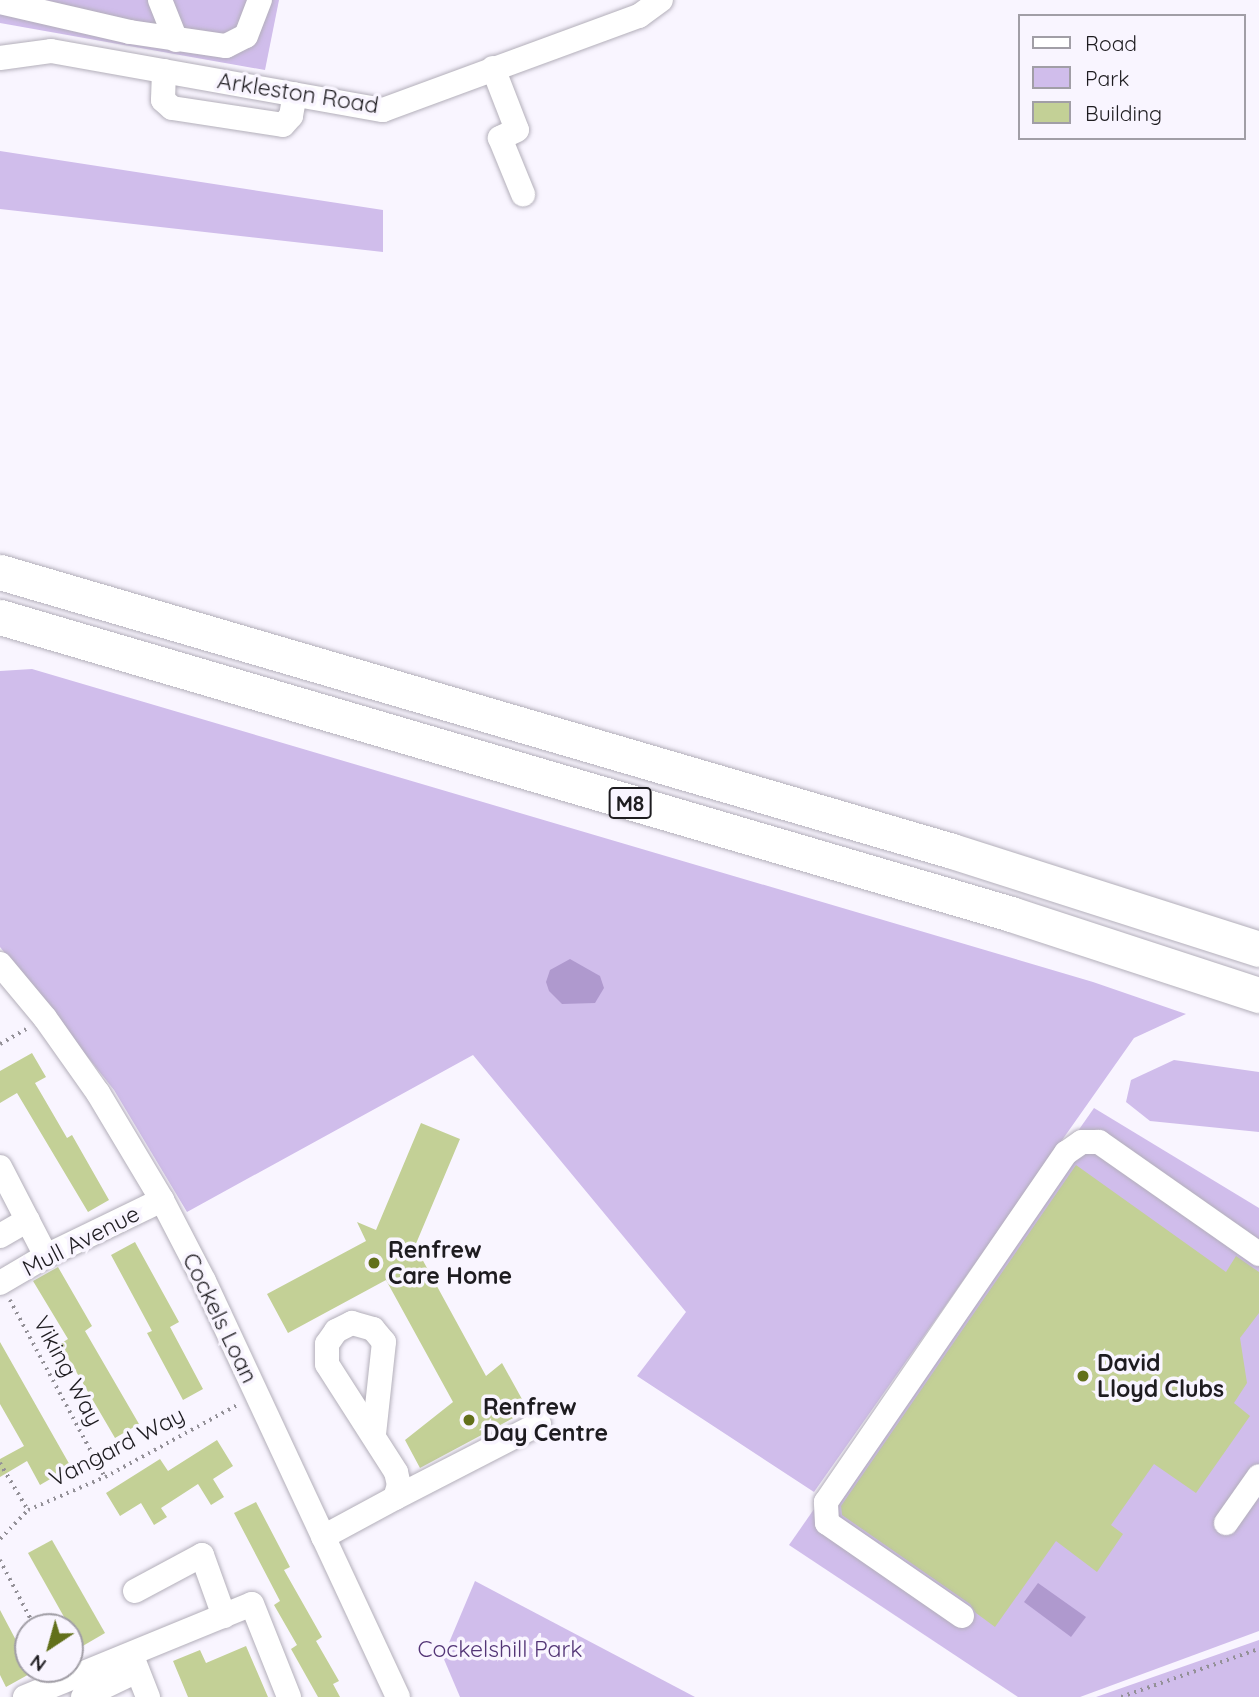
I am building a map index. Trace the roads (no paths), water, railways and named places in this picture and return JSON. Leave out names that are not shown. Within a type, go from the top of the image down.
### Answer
[{"type":"highway","name":"M8","points":[[0,572],[952,851],[1259,949]]},
{"type":"highway","name":"M8","points":[[0,617],[1010,914],[1259,995]]},
{"type":"street","points":[[130,32],[152,0]]},
{"type":"street","points":[[160,0],[176,40]]},
{"type":"street","points":[[0,2],[51,7],[130,32],[226,46],[246,36],[260,0]]},
{"type":"street","name":"Arkleston Road","points":[[0,58],[51,51],[383,110],[639,16],[661,0]]},
{"type":"street","points":[[493,68],[517,130],[500,138],[523,194]]},
{"type":"street","points":[[164,71],[163,100],[173,108],[283,125],[291,116],[295,94]]},
{"type":"street","name":"Cockels Loan","points":[[0,964],[45,1018],[98,1093],[162,1200],[257,1394],[398,1697]]},
{"type":"street","points":[[962,1616],[827,1523],[826,1502],[1066,1153],[1082,1142],[1099,1142],[1259,1254]]},
{"type":"street","points":[[1,1170],[46,1256]]},
{"type":"street","name":"Mull Avenue","points":[[0,1282],[46,1256],[162,1200]]},
{"type":"street","points":[[0,1237],[28,1220]]},
{"type":"street","points":[[323,1537],[538,1424]]},
{"type":"street","points":[[374,1434],[396,1472],[399,1485],[395,1498]]},
{"type":"street","points":[[1226,1523],[1259,1476]]},
{"type":"street","points":[[135,1591],[202,1555],[224,1616]]},
{"type":"street","points":[[83,1697],[134,1663],[252,1604],[289,1697]]},
{"type":"street","points":[[26,1697],[134,1663]]},
{"type":"street","points":[[134,1663],[148,1697]]},
{"type":"place","name":"Renfrew Care Home","points":[[374,1263]]},
{"type":"place","name":"David Lloyd Clubs","points":[[1083,1376]]},
{"type":"place","name":"Renfrew Day Centre","points":[[469,1420]]},
{"type":"park label","name":"Cockelshill Park","points":[[500,1649]]}]
